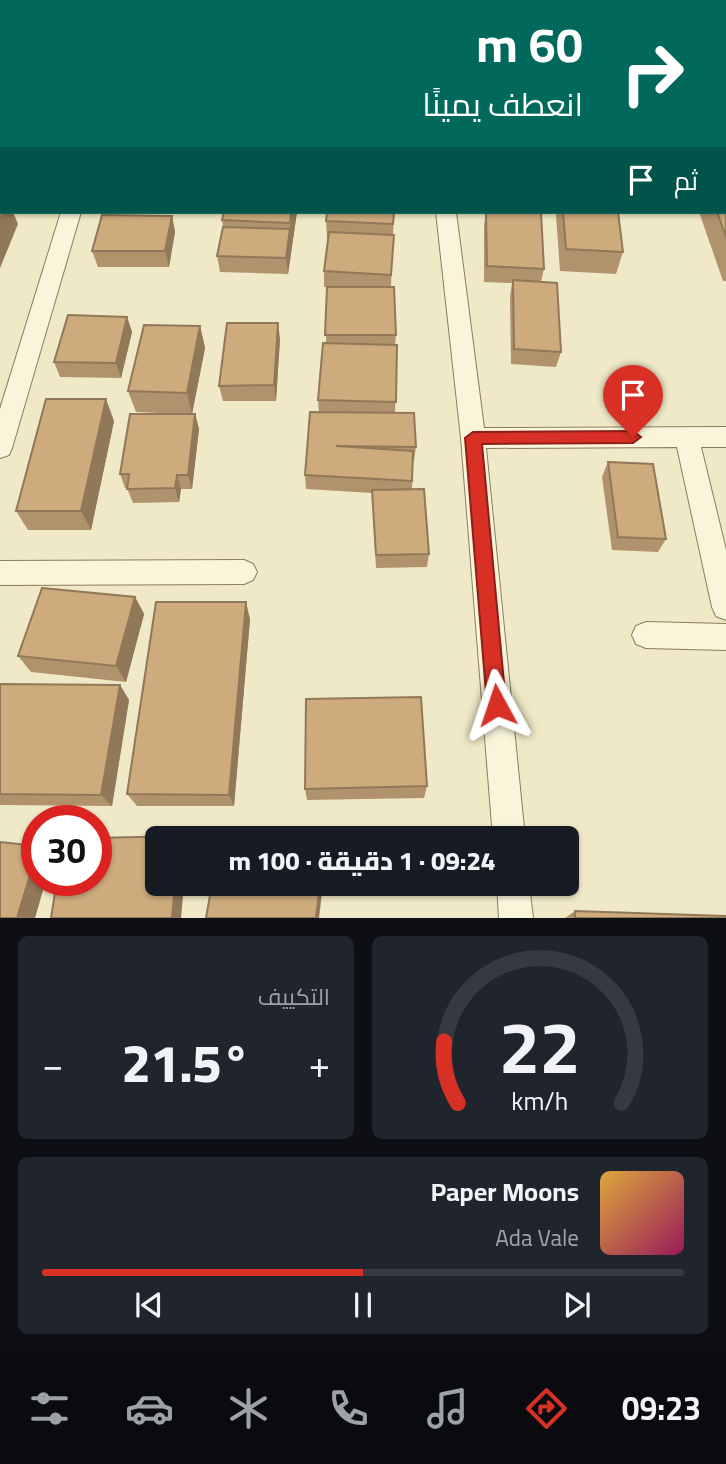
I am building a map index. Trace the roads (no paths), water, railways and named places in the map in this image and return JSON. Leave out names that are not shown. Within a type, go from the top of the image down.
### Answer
[{"type":"street","points":[[0,448],[70,214]]},
{"type":"street","points":[[446,214],[473,438],[508,826]]},
{"type":"street","points":[[473,438],[726,436]]},
{"type":"street","points":[[687,437],[726,607]]},
{"type":"street","points":[[0,573],[244,572]]},
{"type":"street","points":[[646,635],[726,636]]},
{"type":"street","points":[[514,896],[516,918]]}]
